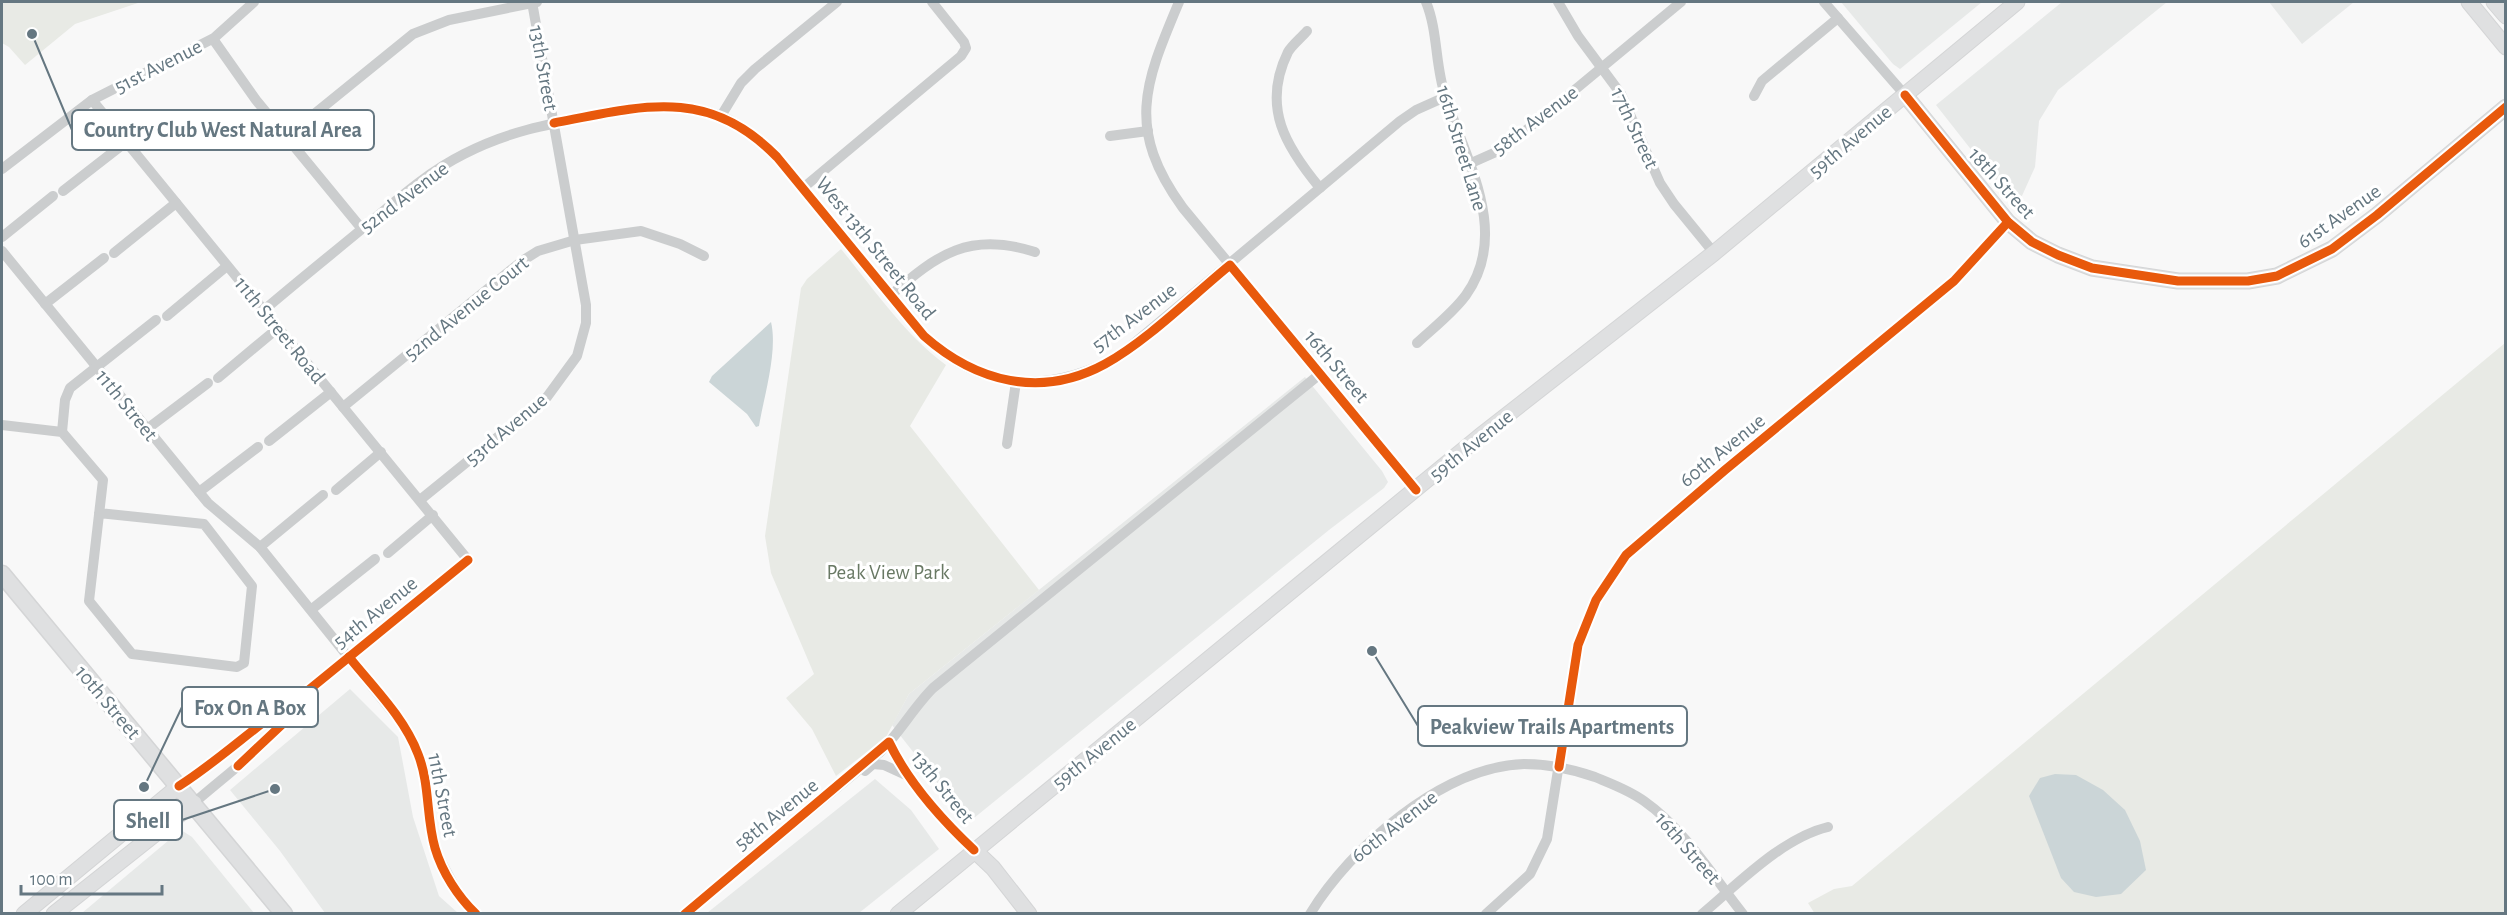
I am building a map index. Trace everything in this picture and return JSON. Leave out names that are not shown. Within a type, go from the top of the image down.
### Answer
[{"type":"main road","name":"59th Avenue","points":[[898,914],[1479,437],[1714,253],[2017,2]]},
{"type":"main road","points":[[2469,2],[2505,46]]},
{"type":"main road","points":[[2494,2],[2505,16]]},
{"type":"main road","name":"18th Street","points":[[1905,95],[2008,222],[2032,242],[2092,268]]},
{"type":"main road","name":"61st Avenue","points":[[2092,268],[2178,281],[2248,281],[2277,276],[2332,249],[2372,219],[2505,107]]},
{"type":"main road","name":"10th Street","points":[[2,574],[284,914]]},
{"type":"main road","name":"54th Avenue","points":[[24,914],[179,786]]},
{"type":"main road","name":"54th Avenue","points":[[54,914],[194,803]]},
{"type":"main road","name":"13th Street","points":[[974,850],[993,868],[1029,914]]},
{"type":"street","name":"51st Avenue","points":[[2,169],[92,100],[213,39],[254,2]]},
{"type":"street","points":[[286,137],[413,34],[449,20],[534,2]]},
{"type":"street","name":"13th Street","points":[[534,2],[576,240]]},
{"type":"street","points":[[722,116],[741,83],[755,69],[837,2]]},
{"type":"street","points":[[803,188],[961,56],[966,48],[962,38],[932,2]]},
{"type":"street","name":"16th Street","points":[[1179,2],[1149,82],[1146,107],[1148,131],[1155,162],[1169,189],[1416,490]]},
{"type":"street","name":"16th Street Lane","points":[[1417,343],[1464,298],[1472,286],[1483,258],[1486,224],[1480,196],[1445,97],[1433,26],[1426,2]]},
{"type":"street","name":"17th Street","points":[[1558,2],[1578,36],[1621,94],[1660,183],[1714,253]]},
{"type":"street","name":"58th Avenue","points":[[1469,165],[1510,143],[1681,2]]},
{"type":"street","name":"18th Street","points":[[1824,2],[1905,95]]},
{"type":"street","points":[[1754,96],[1762,81],[1838,18]]},
{"type":"street","points":[[1307,31],[1289,51],[1279,80],[1277,107],[1289,147],[1297,161],[1320,188]]},
{"type":"street","points":[[213,39],[249,91],[362,229]]},
{"type":"street","name":"57th Avenue","points":[[1016,382],[1061,380],[1103,365],[1127,350],[1400,121],[1416,110],[1445,97]]},
{"type":"street","name":"11th Street Road","points":[[92,100],[468,560]]},
{"type":"street","name":"52nd Avenue","points":[[264,310],[427,175],[465,153],[507,134],[650,106],[676,106],[722,116]]},
{"type":"street","name":"West 13th Street Road","points":[[722,116],[760,140],[803,188],[924,336],[950,357],[978,372],[1016,382]]},
{"type":"street","points":[[1110,136],[1148,131]]},
{"type":"street","points":[[2,237],[126,142]]},
{"type":"street","points":[[45,304],[176,203]]},
{"type":"street","name":"60th Avenue","points":[[1310,914],[1346,864],[1412,807],[1438,790],[1463,778],[1522,764],[1559,767],[1578,645],[1596,600],[1626,555],[1954,281],[2008,222]]},
{"type":"street","name":"52nd Avenue Court","points":[[344,407],[522,261],[538,251],[576,240],[641,231],[680,244],[704,256]]},
{"type":"street","name":"53rd Avenue","points":[[420,500],[547,397],[577,356],[586,323],[586,306],[576,240]]},
{"type":"street","points":[[890,296],[927,264],[947,252],[968,245],[991,243],[1013,245],[1035,252]]},
{"type":"street","name":"11th Street","points":[[2,251],[218,513],[260,547],[399,720],[411,738],[425,775],[434,848],[459,895],[476,914]]},
{"type":"street","points":[[167,316],[227,266]]},
{"type":"street","points":[[62,432],[67,393],[70,388],[156,320]]},
{"type":"street","points":[[147,429],[278,328]]},
{"type":"street","name":"58th Avenue","points":[[685,914],[890,742],[917,704],[933,688],[1320,374]]},
{"type":"street","points":[[1007,444],[1016,382]]},
{"type":"street","points":[[269,441],[331,392]]},
{"type":"street","points":[[2,425],[62,432],[103,480],[90,601],[132,654],[237,667],[244,663],[252,586],[204,524]]},
{"type":"street","points":[[200,492],[258,447]]},
{"type":"street","points":[[336,490],[381,453]]},
{"type":"street","points":[[260,547],[323,495]]},
{"type":"street","points":[[99,513],[204,524],[218,513]]},
{"type":"street","points":[[388,553],[433,516]]},
{"type":"street","points":[[312,609],[375,559]]},
{"type":"street","name":"54th Avenue","points":[[179,786],[198,774],[280,708],[305,693],[468,560]]},
{"type":"street","name":"54th Avenue","points":[[194,803],[291,717],[305,693]]},
{"type":"street","name":"13th Street","points":[[890,742],[897,760],[910,777],[952,829],[974,850]]},
{"type":"street","name":"58th Avenue","points":[[837,788],[846,786],[873,765],[884,765],[910,777]]},
{"type":"street","points":[[1486,914],[1530,874],[1537,861],[1551,823],[1559,767]]},
{"type":"street","name":"16th Street","points":[[1559,767],[1620,786],[1643,800],[1663,816],[1743,914]]},
{"type":"street","points":[[1702,914],[1807,832],[1828,826]]},
{"type":"shaded area","points":[[1841,2],[1982,2],[1900,69],[1893,64]]},
{"type":"shaded area","points":[[2062,2],[2167,2],[2058,90],[2039,121],[2035,167],[2021,198],[2010,199],[1936,105]]},
{"type":"shaded area","points":[[2269,2],[2354,2],[2302,44]]},
{"type":"shaded area","points":[[771,322],[773,346],[770,374],[759,426],[756,427],[747,414],[709,382],[712,376]]},
{"type":"shaded area","points":[[1305,377],[1382,471],[1388,482],[1384,488],[974,818],[965,818],[892,725],[909,694]]},
{"type":"shaded area","points":[[350,689],[398,737],[413,817],[439,896],[458,913],[325,913],[280,851],[230,790]]},
{"type":"shaded area","points":[[2055,774],[2076,775],[2103,790],[2125,810],[2140,841],[2146,870],[2121,894],[2096,897],[2074,892],[2061,878],[2029,796],[2040,778]]},
{"type":"shaded area","points":[[875,779],[911,810],[939,849],[859,913],[707,913]]},
{"type":"shaded area","points":[[181,830],[192,837],[254,913],[82,913]]},
{"type":"green space","points":[[2,2],[141,2],[75,24],[25,65],[9,47],[2,43]]},
{"type":"green space","name":"Peak View Park","points":[[841,249],[903,325],[946,365],[910,426],[1039,590],[909,694],[886,737],[836,776],[812,729],[786,698],[814,674],[771,573],[765,536],[801,288],[807,279]]},
{"type":"green space","points":[[2505,343],[2505,913],[1815,914],[1808,903],[1834,889],[1852,886]]},
{"type":"cycle path","points":[[1905,95],[2008,222],[2032,242],[2092,268],[2178,281],[2248,281],[2277,276],[2332,249],[2377,215],[2506,107]]},
{"type":"cycle path","points":[[554,123],[616,111],[673,107],[699,111],[725,119],[751,134],[777,157],[924,336],[965,365],[1010,380],[1033,383],[1057,381],[1081,375],[1105,364],[1153,331],[1230,265],[1416,490]]},
{"type":"cycle path","points":[[1559,767],[1578,645],[1596,600],[1626,555],[1954,281],[2008,222]]},
{"type":"cycle path","points":[[179,786],[305,693],[468,560]]},
{"type":"cycle path","points":[[349,657],[387,703],[412,740],[422,765],[432,836],[438,857],[451,884],[476,914]]},
{"type":"cycle path","points":[[238,766],[291,716],[304,696]]},
{"type":"cycle path","points":[[685,914],[889,742],[906,772],[927,800],[974,850]]},
{"type":"place","name":"Country Club West Natural Area","points":[[32,34]]},
{"type":"place","name":"Peakview Trails Apartments","points":[[1372,651]]},
{"type":"place","name":"Fox On A Box","points":[[144,787]]},
{"type":"place","name":"Shell","points":[[275,789]]}]
